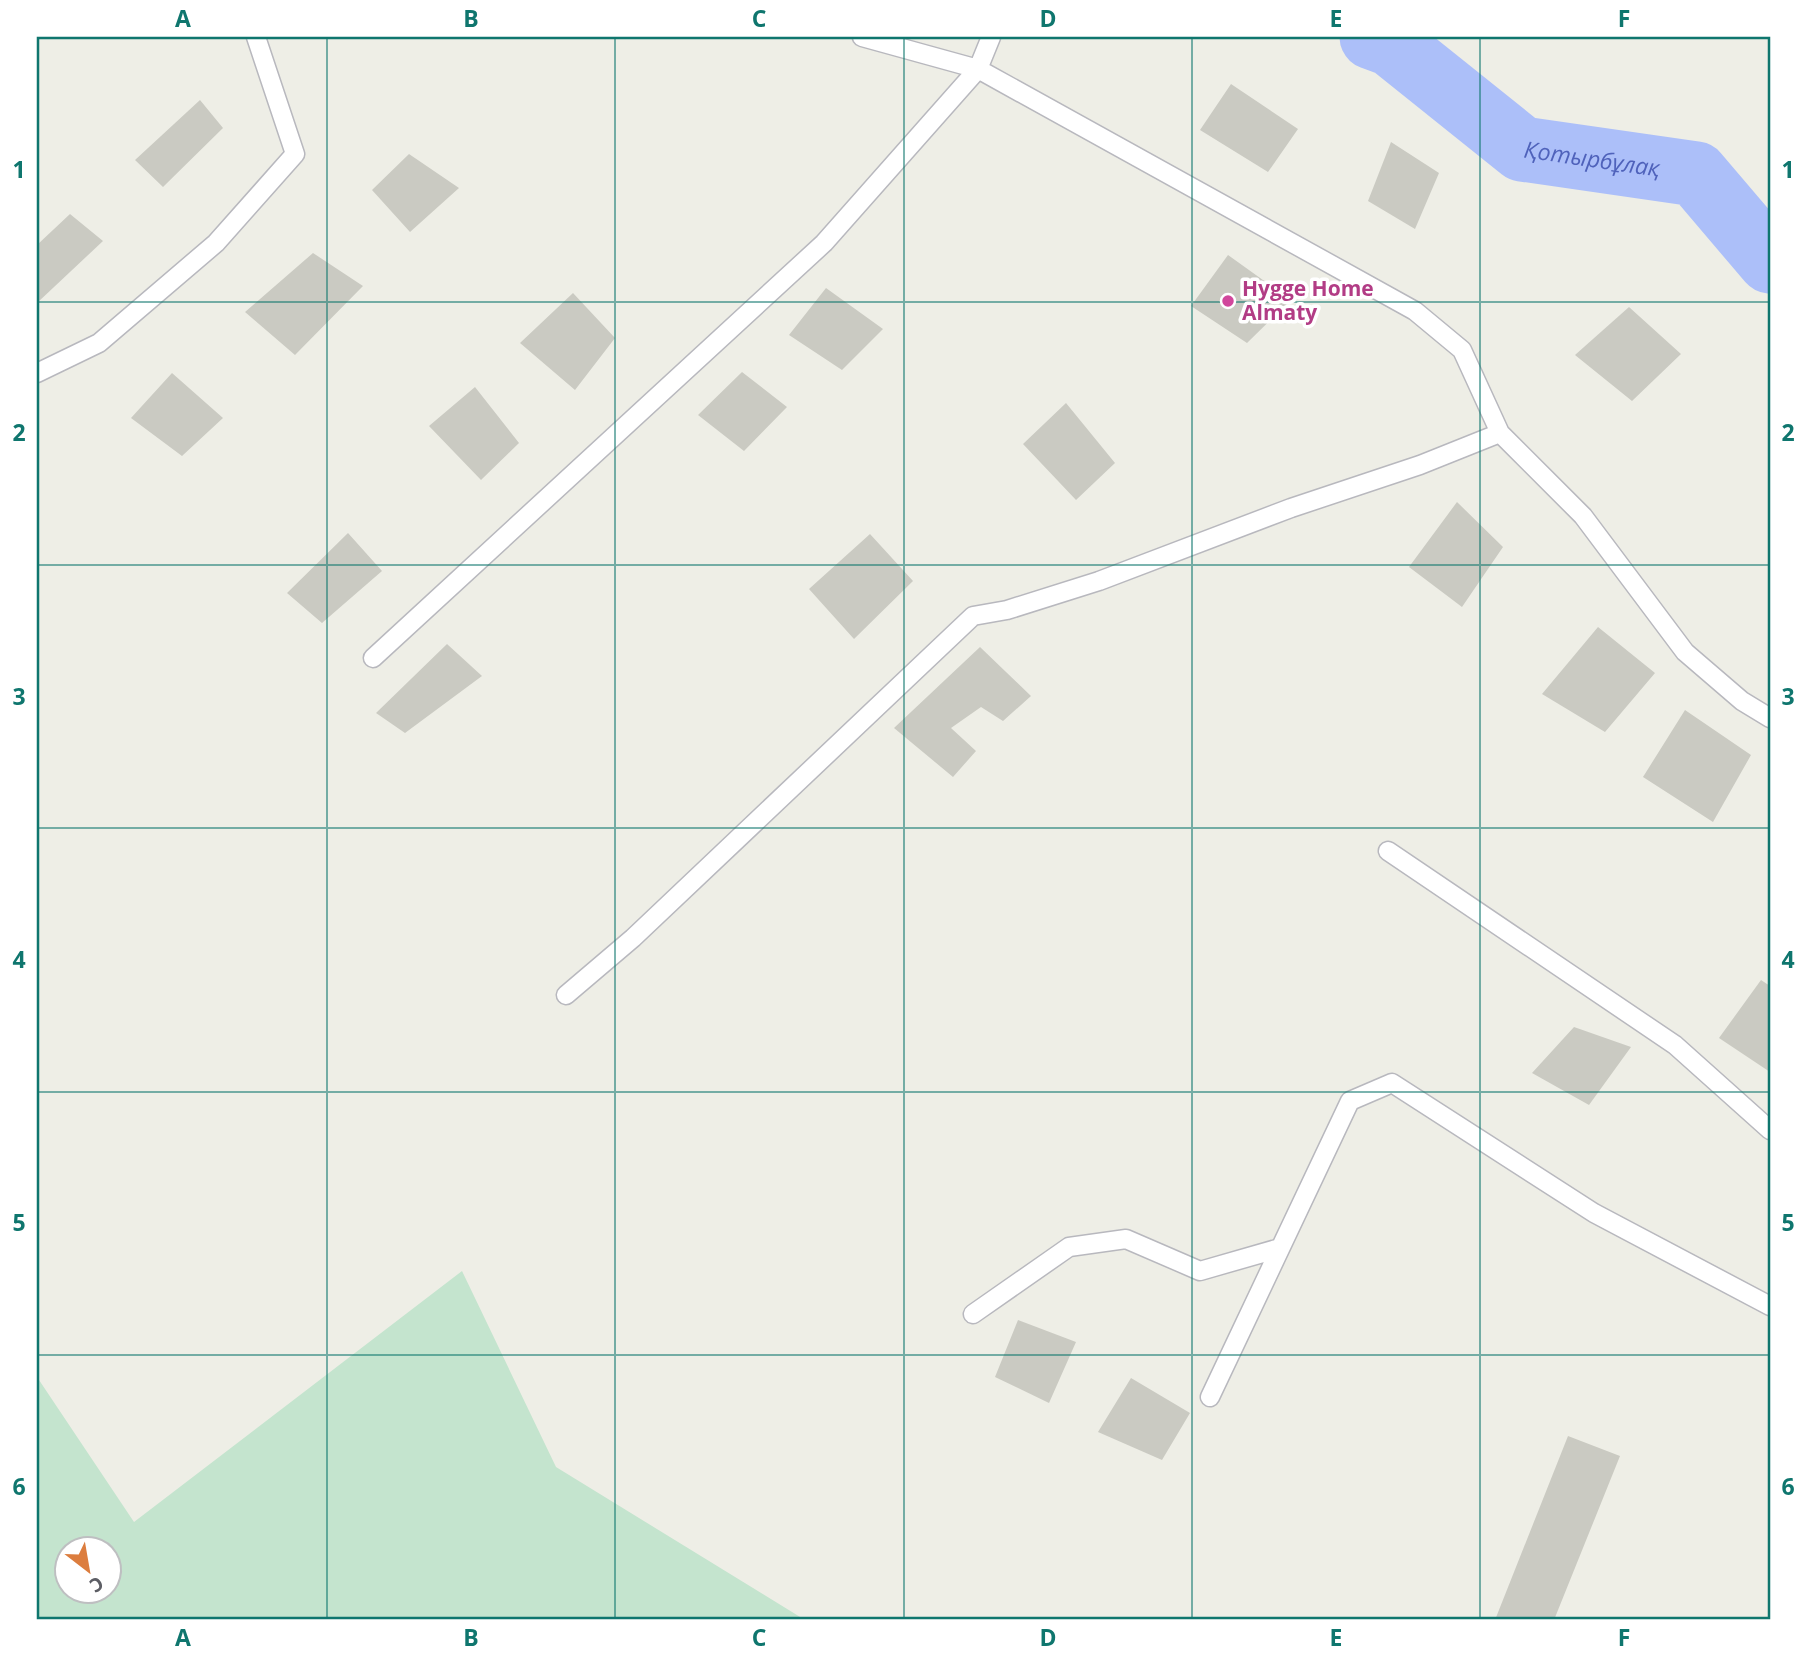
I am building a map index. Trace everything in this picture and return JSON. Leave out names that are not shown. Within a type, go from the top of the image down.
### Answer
[{"type":"lane","points":[[37,373],[99,343],[216,243],[295,154],[256,37]]},
{"type":"lane","points":[[862,37],[978,69],[1415,311],[1462,350],[1500,433],[1583,516],[1685,652],[1742,701],[1770,718]]},
{"type":"lane","points":[[373,658],[824,243],[978,69],[991,37]]},
{"type":"lane","points":[[566,995],[633,938],[973,615],[1007,610],[1099,581],[1291,508],[1420,465],[1500,433]]},
{"type":"lane","points":[[1388,851],[1675,1045],[1770,1130]]},
{"type":"lane","points":[[1210,1397],[1350,1101],[1392,1083],[1594,1213],[1770,1306]]},
{"type":"lane","points":[[973,1314],[1069,1247],[1126,1239],[1200,1271],[1280,1248]]},
{"type":"green space","points":[[462,1271],[556,1467],[805,1620],[37,1620],[37,1377],[134,1522]]},
{"type":"building","points":[[1231,84],[1298,129],[1268,172],[1200,130]]},
{"type":"building","points":[[200,100],[223,128],[163,187],[135,160]]},
{"type":"building","points":[[1391,142],[1439,173],[1415,229],[1368,201]]},
{"type":"building","points":[[409,154],[459,188],[410,232],[372,190]]},
{"type":"building","points":[[70,214],[103,241],[37,303],[37,245]]},
{"type":"building","points":[[313,253],[363,286],[295,355],[245,312]]},
{"type":"building","points":[[1228,255],[1291,300],[1247,343],[1191,306]]},
{"type":"building","points":[[826,288],[883,329],[842,370],[789,335]]},
{"type":"building","points":[[573,293],[615,338],[575,390],[520,343]]},
{"type":"building","points":[[1629,307],[1681,354],[1632,401],[1575,355]]},
{"type":"building","points":[[742,372],[787,407],[744,451],[698,415]]},
{"type":"building","points":[[172,373],[223,418],[182,456],[131,418]]},
{"type":"building","points":[[475,387],[519,443],[481,480],[429,426]]},
{"type":"building","points":[[1066,403],[1115,463],[1076,500],[1023,444]]},
{"type":"building","points":[[1457,502],[1503,547],[1462,607],[1409,567]]},
{"type":"building","points":[[348,533],[382,571],[322,623],[287,593]]},
{"type":"building","points":[[870,534],[913,581],[854,639],[809,589]]},
{"type":"building","points":[[1598,627],[1655,673],[1605,732],[1542,694]]},
{"type":"building","points":[[447,644],[482,676],[405,733],[376,713]]},
{"type":"building","points":[[980,647],[1031,696],[1003,721],[981,707],[951,728],[976,751],[953,777],[894,728]]},
{"type":"building","points":[[1685,710],[1751,755],[1713,822],[1643,777]]},
{"type":"building","points":[[1761,980],[1770,986],[1770,1072],[1719,1038]]},
{"type":"building","points":[[1574,1027],[1631,1047],[1589,1105],[1532,1073]]},
{"type":"building","points":[[1018,1320],[1076,1342],[1049,1403],[995,1377]]},
{"type":"building","points":[[1131,1378],[1190,1413],[1162,1460],[1098,1432]]},
{"type":"building","points":[[1568,1436],[1620,1456],[1554,1620],[1495,1620]]},
{"type":"waterway","name":"Қотырбұлақ","points":[[1372,37],[1391,44],[1522,149],[1696,174],[1770,261]]},
{"type":"place","name":"Hygge Home Almaty","points":[[1228,301]]}]
